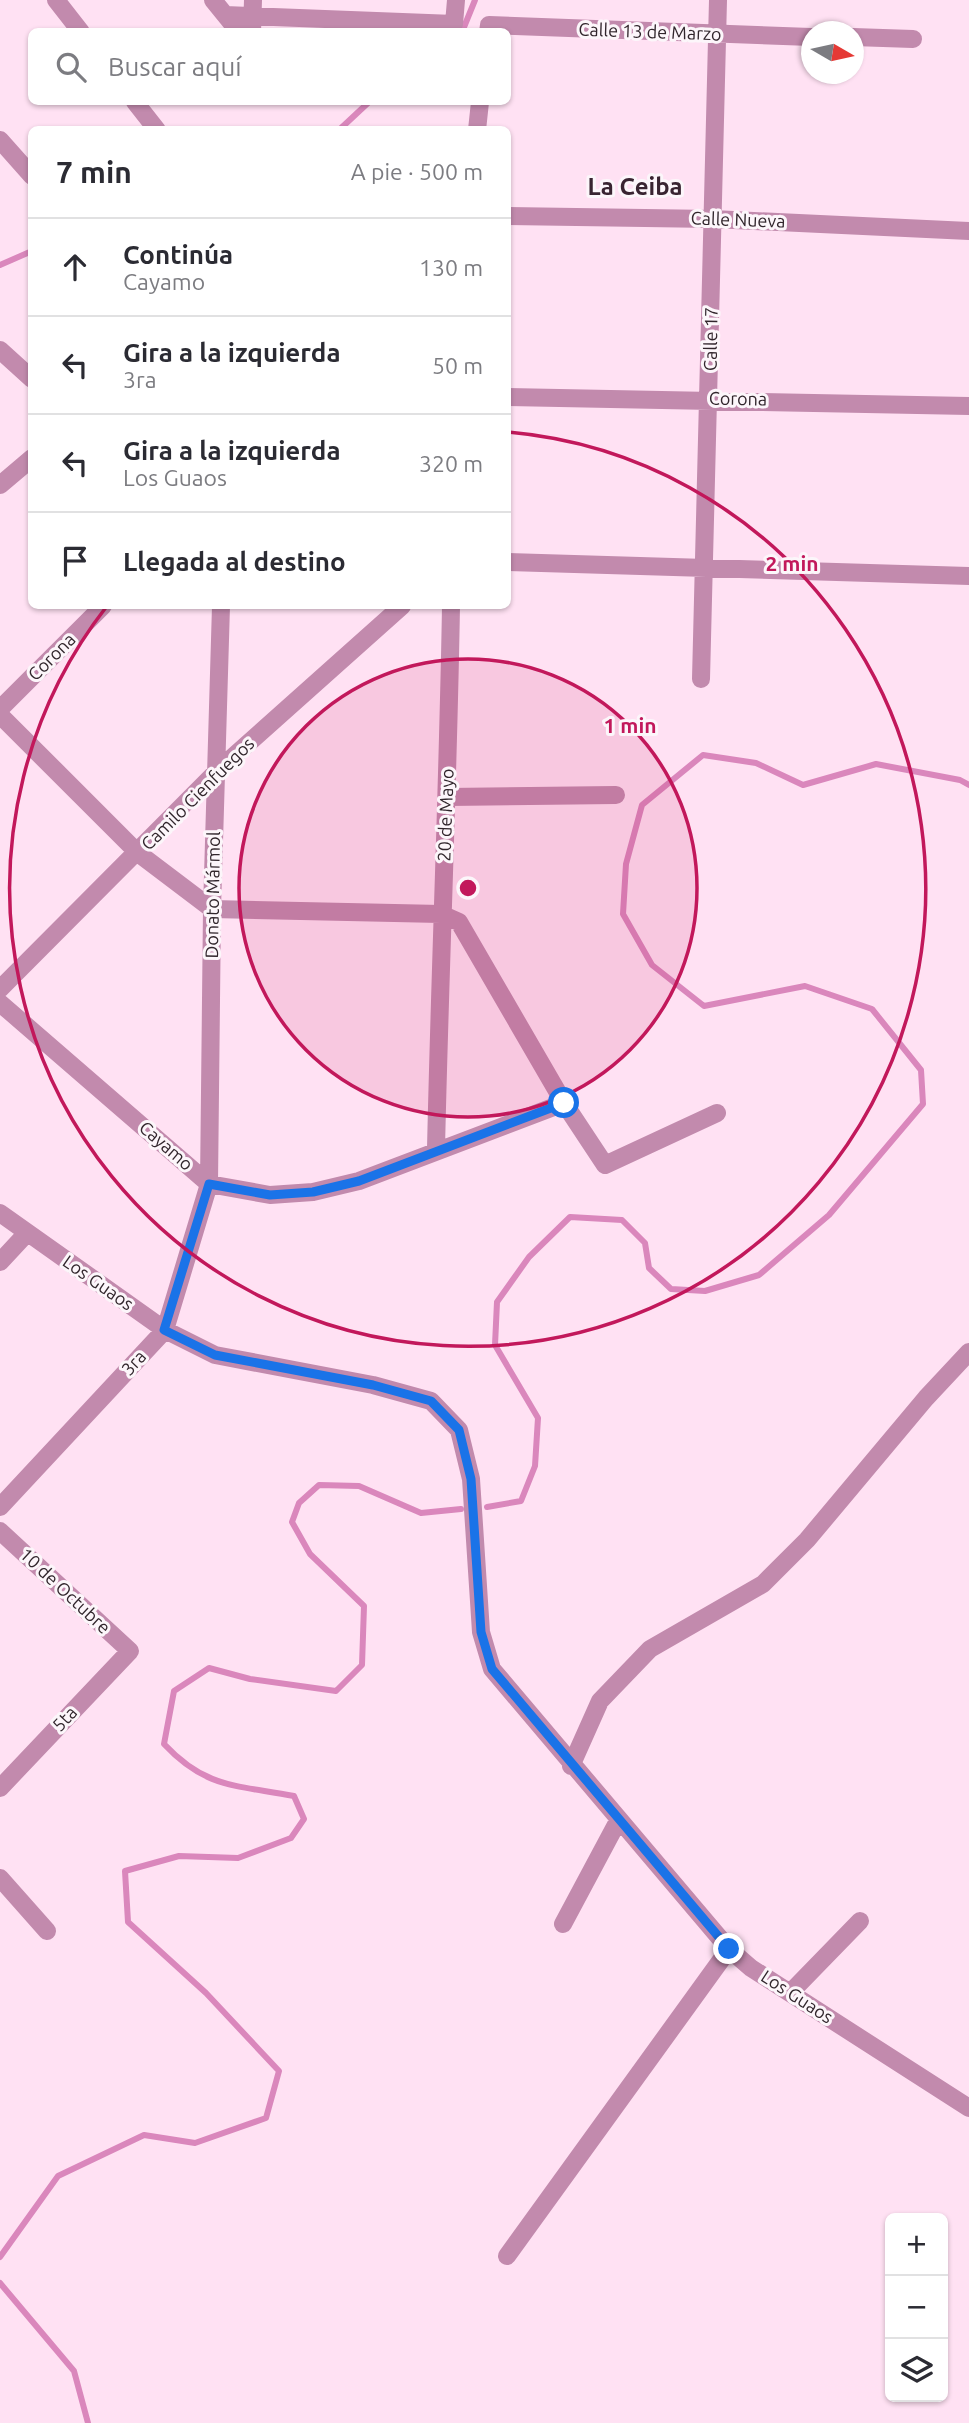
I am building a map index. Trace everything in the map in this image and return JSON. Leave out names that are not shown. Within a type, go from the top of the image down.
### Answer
[{"type":"street","points":[[56,0],[78,28]]},
{"type":"street","points":[[213,0],[236,28]]},
{"type":"street","points":[[225,15],[454,24],[456,0]]},
{"type":"street","name":"Calle 17","points":[[701,678],[706,566],[718,0]]},
{"type":"street","name":"Calle 13 de Marzo","points":[[511,29],[801,37]]},
{"type":"street","points":[[864,37],[913,38]]},
{"type":"street","points":[[137,105],[154,126]]},
{"type":"street","points":[[477,126],[480,105]]},
{"type":"street","points":[[0,140],[28,172]]},
{"type":"street","name":"Calle Nueva","points":[[511,216],[713,219],[969,231]]},
{"type":"street","points":[[0,350],[28,375]]},
{"type":"street","name":"Corona","points":[[511,397],[710,398],[969,406]]},
{"type":"street","points":[[0,485],[28,461]]},
{"type":"street","points":[[511,562],[969,576]]},
{"type":"street","name":"Corona","points":[[0,709],[100,609]]},
{"type":"street","name":"Donato Mármol","points":[[209,1184],[212,909],[221,609]]},
{"type":"street","name":"Camilo Cienfuegos","points":[[0,989],[216,772],[399,609]]},
{"type":"street","name":"20 de Mayo","points":[[436,1149],[441,914],[448,797],[451,609]]},
{"type":"street","points":[[0,715],[138,853],[212,909],[441,914],[459,922],[564,1103],[604,1165],[717,1113]]},
{"type":"street","points":[[448,797],[616,795]]},
{"type":"street","name":"Cayamo","points":[[0,1003],[209,1184],[270,1195],[313,1192],[359,1181],[436,1149],[564,1103]]},
{"type":"street","name":"3ra","points":[[0,1507],[164,1330],[209,1184]]},
{"type":"street","name":"Los Guaos","points":[[0,1213],[164,1330],[215,1355],[373,1385],[431,1401],[459,1430],[471,1479],[481,1632],[492,1669],[571,1766],[729,1949],[751,1968],[969,2108]]},
{"type":"street","points":[[0,1262],[27,1233]]},
{"type":"street","points":[[571,1766],[600,1702],[650,1649],[763,1584],[807,1540],[969,1352]]},
{"type":"street","name":"10 de Octubre","points":[[0,1531],[130,1651]]},
{"type":"street","name":"5ta","points":[[0,1788],[130,1651]]},
{"type":"street","points":[[563,1924],[618,1821]]},
{"type":"street","points":[[0,1878],[47,1931]]},
{"type":"street","points":[[790,1993],[860,1921]]},
{"type":"street","points":[[507,2256],[729,1949]]},
{"type":"waterway","points":[[464,28],[475,0]]},
{"type":"waterway","points":[[343,126],[366,105]]},
{"type":"waterway","points":[[0,265],[28,253]]},
{"type":"waterway","points":[[487,1507],[521,1501],[535,1466],[538,1418],[495,1345],[497,1302],[529,1257],[570,1217],[622,1220],[645,1243],[649,1268],[671,1289],[705,1291],[759,1275],[829,1215],[923,1104],[921,1070],[872,1009],[805,986],[704,1006],[652,965],[623,914],[626,864],[642,805],[703,755],[756,763],[803,785],[876,764],[960,780],[969,785]]},
{"type":"waterway","points":[[0,2257],[58,2176],[144,2135],[195,2143],[266,2118],[279,2071],[206,1993],[128,1922],[125,1871],[179,1856],[238,1858],[291,1838],[304,1819],[294,1796],[223,1783],[194,1770],[179,1759],[164,1744],[174,1691],[209,1668],[250,1679],[336,1691],[362,1665],[364,1606],[310,1554],[292,1522],[299,1503],[319,1485],[359,1486],[421,1513],[461,1509]]},
{"type":"waterway","points":[[0,2283],[74,2371],[88,2423]]},
{"type":"district","name":"La Ceiba","points":[[635,187]]},
{"type":"route","points":[[564,1103],[436,1149],[359,1181],[313,1192],[270,1195],[209,1184],[164,1330],[215,1355],[373,1385],[431,1401],[459,1430],[471,1479],[481,1632],[492,1669],[571,1766],[729,1949]]}]
